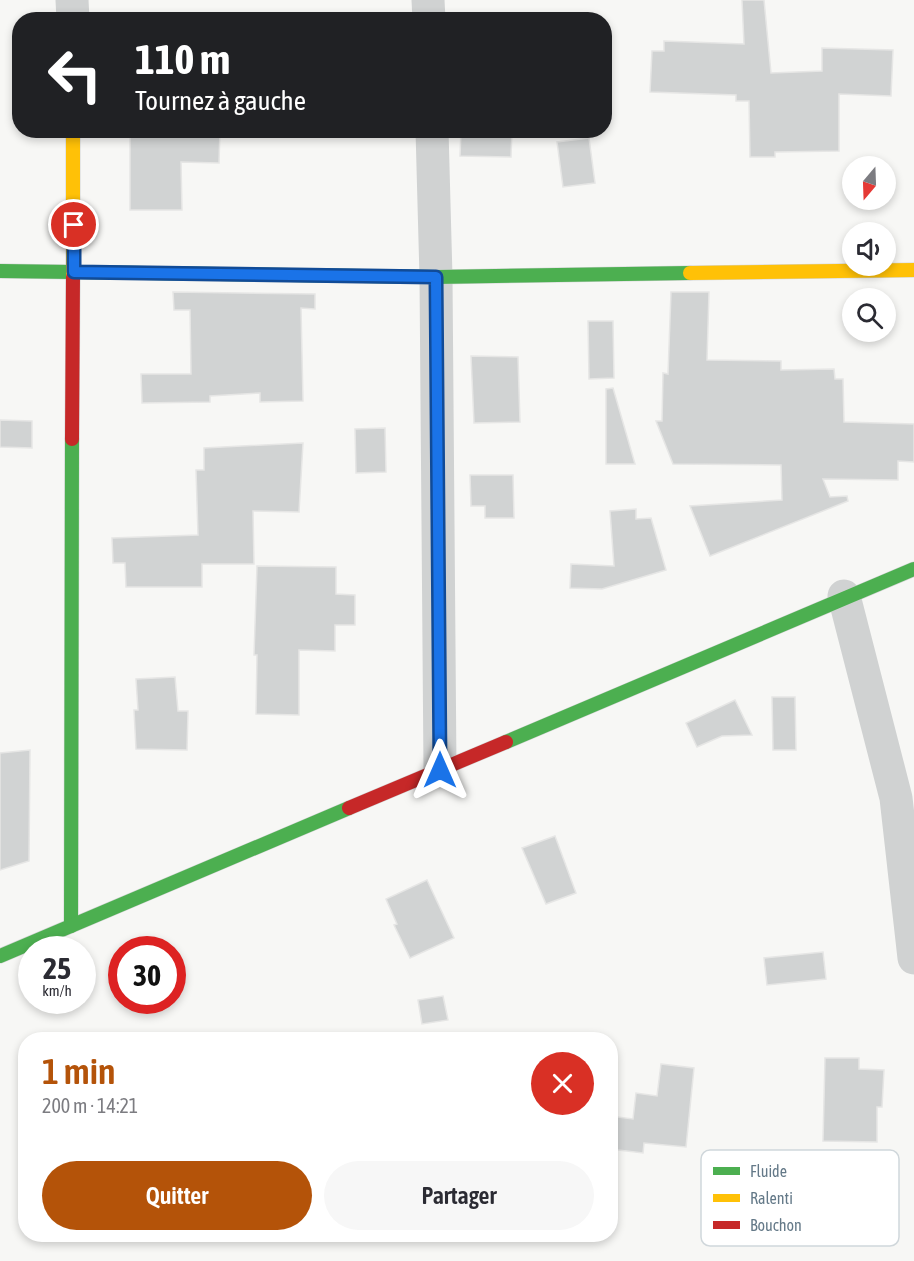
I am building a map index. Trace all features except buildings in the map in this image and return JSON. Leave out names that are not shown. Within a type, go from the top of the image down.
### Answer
[{"type":"street","points":[[71,926],[73,138]]},
{"type":"street","points":[[432,138],[436,277],[440,770]]},
{"type":"street","points":[[0,271],[436,277],[914,270]]},
{"type":"street","points":[[0,956],[914,568]]},
{"type":"street","points":[[844,596],[896,798],[914,958]]},
{"type":"traffic: fast","points":[[0,271],[436,277],[690,273]]},
{"type":"traffic: fast","points":[[71,926],[72,439]]},
{"type":"traffic: fast","points":[[506,742],[914,569]]},
{"type":"traffic: fast","points":[[0,956],[349,808]]},
{"type":"traffic: slow","points":[[73,138],[73,277]]},
{"type":"traffic: slow","points":[[690,273],[914,270]]},
{"type":"traffic: jam","points":[[72,439],[73,277]]},
{"type":"traffic: jam","points":[[349,808],[506,742]]},
{"type":"route","points":[[74,225],[74,272],[436,277],[440,770]]}]
